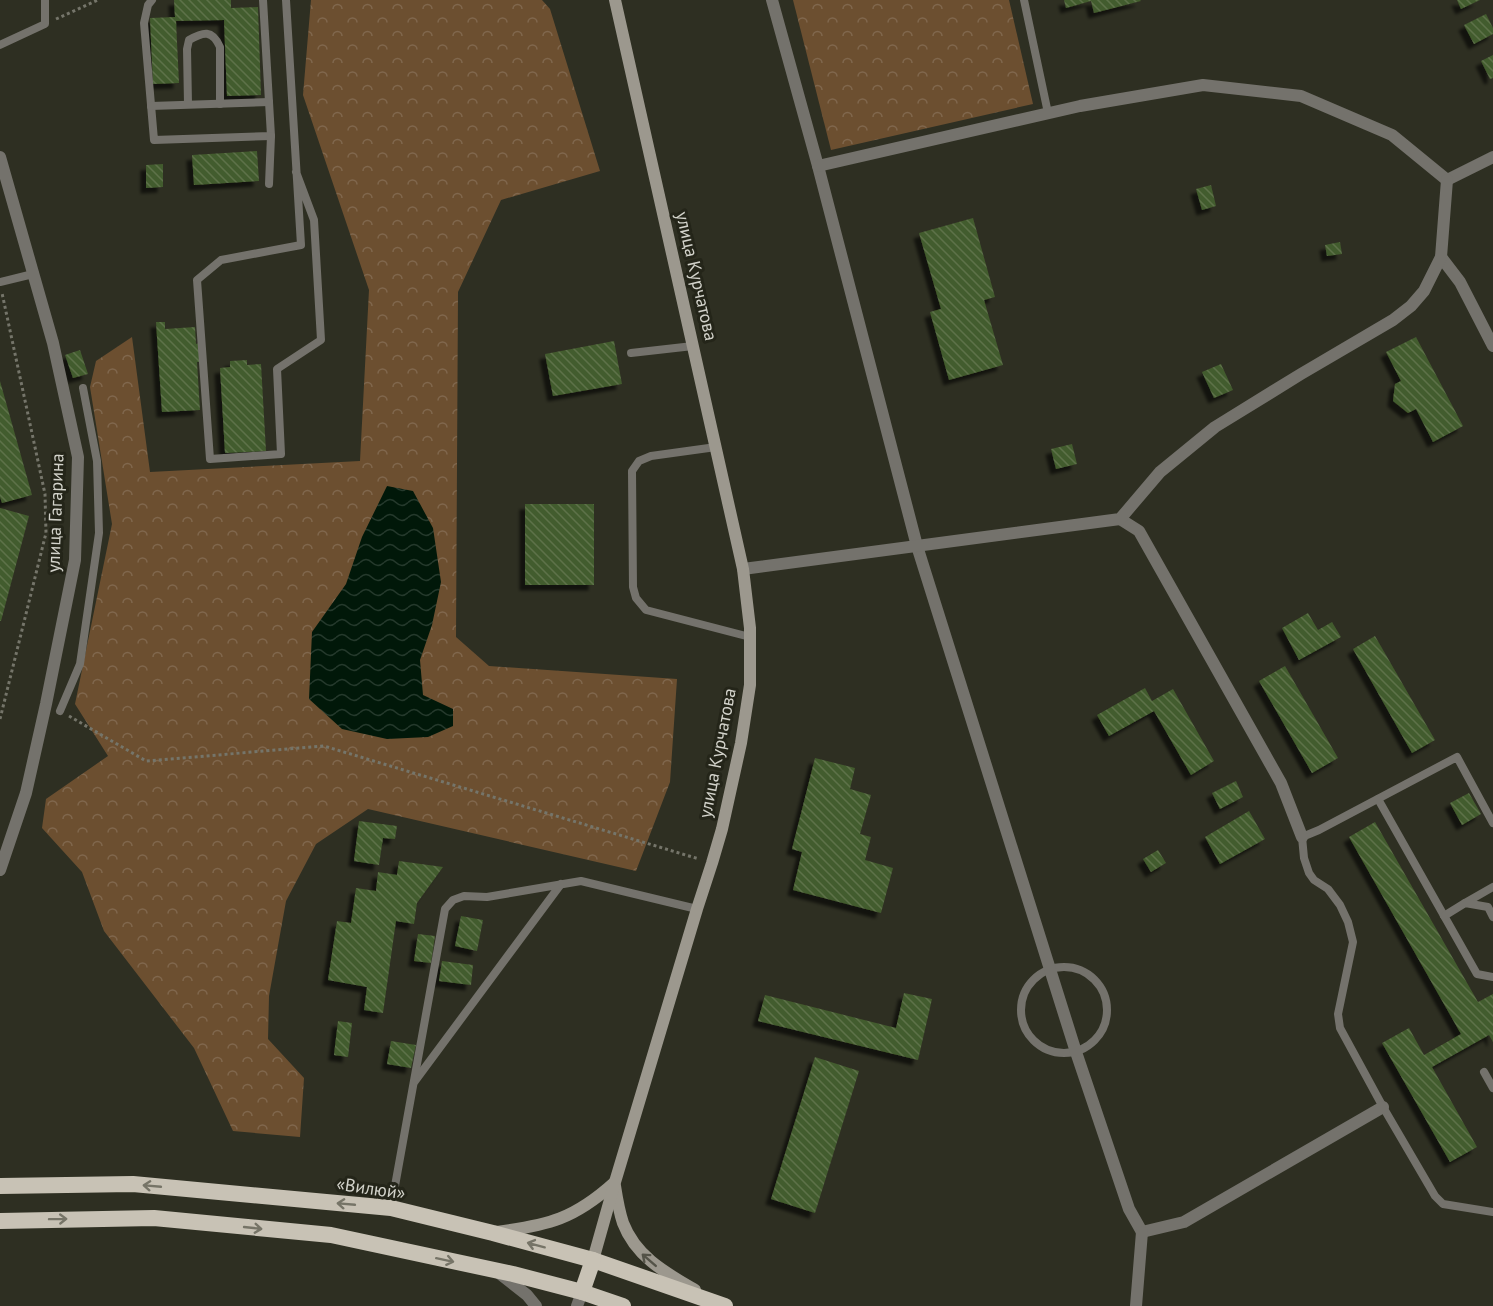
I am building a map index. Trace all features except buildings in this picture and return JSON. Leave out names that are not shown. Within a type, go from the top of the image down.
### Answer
[{"type":"highway","name":"«Вилюй»","points":[[0,1186],[133,1184],[391,1208],[593,1260],[720,1304]]},
{"type":"highway","points":[[0,1221],[154,1218],[331,1235],[496,1271],[579,1299],[623,1306]]},
{"type":"highway","name":"улица Курчатова","points":[[579,1299],[593,1260]]},
{"type":"main road","name":"улица Курчатова","points":[[593,1260],[722,829],[741,743],[750,685],[750,637],[743,569],[615,0]]},
{"type":"main road","points":[[493,1233],[533,1227],[567,1216],[597,1198],[615,1182]]},
{"type":"main road","points":[[615,1182],[624,1226],[641,1254],[656,1266],[720,1304]]},
{"type":"street","points":[[772,0],[818,166],[917,546],[1076,1052],[1129,1209],[1142,1233],[1136,1306]]},
{"type":"street","points":[[818,166],[1080,105],[1203,85],[1301,96],[1392,135],[1447,180]]},
{"type":"street","name":"улица Гагарина","points":[[0,157],[53,343],[78,457],[75,560],[26,793],[0,870]]},
{"type":"street","points":[[1447,180],[1493,157]]},
{"type":"street","points":[[1120,519],[1161,471],[1215,427],[1393,320],[1411,306],[1424,291],[1441,257],[1447,180]]},
{"type":"street","points":[[1441,257],[1460,282],[1493,346]]},
{"type":"street","points":[[743,569],[1120,519],[1139,531],[1281,783],[1302,837]]},
{"type":"street","points":[[1142,1233],[1184,1222],[1383,1107]]},
{"type":"street","points":[[496,1271],[527,1294],[536,1306]]},
{"type":"lane","points":[[0,45],[45,24],[45,0]]},
{"type":"lane","points":[[152,0],[148,5],[144,23],[154,140],[271,136]]},
{"type":"lane","points":[[263,0],[271,136],[269,184]]},
{"type":"lane","points":[[286,0],[296,172],[301,245],[221,260],[197,280],[210,459],[281,454],[277,369],[321,340],[314,220],[296,172]]},
{"type":"lane","points":[[1024,0],[1048,113]]},
{"type":"lane","points":[[188,105],[187,50],[189,40],[205,33],[217,40],[220,47],[220,104]]},
{"type":"lane","points":[[151,106],[269,102]]},
{"type":"lane","points":[[0,282],[33,274]]},
{"type":"lane","points":[[631,353],[693,346]]},
{"type":"lane","points":[[60,711],[80,664],[99,533],[97,461],[83,388]]},
{"type":"lane","points":[[716,447],[651,456],[639,461],[632,471],[633,587],[636,598],[646,610],[750,637]]},
{"type":"lane","points":[[1493,823],[1457,757],[1378,800],[1302,837],[1304,858],[1310,873],[1314,880],[1328,889],[1340,905],[1348,922],[1353,942],[1338,1014],[1340,1028],[1435,1196],[1443,1204],[1493,1212]]},
{"type":"lane","points":[[1378,800],[1476,974],[1493,977]]},
{"type":"lane","points":[[391,1208],[444,909],[453,900],[464,896],[487,897],[581,881],[697,909]]},
{"type":"lane","points":[[413,1084],[561,884]]},
{"type":"lane","points":[[1444,916],[1493,887]]},
{"type":"lane","points":[[1465,903],[1488,907],[1493,917]]},
{"type":"lane","points":[[1070,967],[1088,974],[1096,980],[1106,997],[1107,1017],[1100,1035],[1086,1048],[1076,1052],[1066,1054],[1046,1050],[1030,1037],[1024,1028],[1021,1008],[1027,988],[1041,973],[1050,969],[1070,967]]},
{"type":"lane","points":[[1484,1072],[1493,1088]]},
{"type":"path","points":[[45,24],[98,0]]},
{"type":"path","points":[[0,282],[45,494],[46,534],[0,719]]},
{"type":"path","points":[[60,711],[146,761],[324,746],[712,864]]},
{"type":"green space","points":[[311,0],[542,0],[550,9],[600,171],[501,200],[458,292],[456,637],[489,666],[677,679],[670,782],[636,871],[368,809],[316,844],[286,901],[269,996],[268,1039],[304,1078],[300,1137],[233,1131],[194,1048],[104,931],[82,872],[42,828],[46,799],[108,756],[75,704],[112,524],[90,387],[96,361],[132,337],[150,472],[360,461],[369,290],[303,95]]},
{"type":"green space","points":[[793,0],[1009,0],[1033,104],[831,150]]},
{"type":"water","points":[[387,486],[413,491],[433,528],[441,582],[432,625],[420,660],[423,695],[453,709],[453,726],[428,737],[387,739],[342,729],[309,699],[312,632],[346,584],[362,537]]}]
